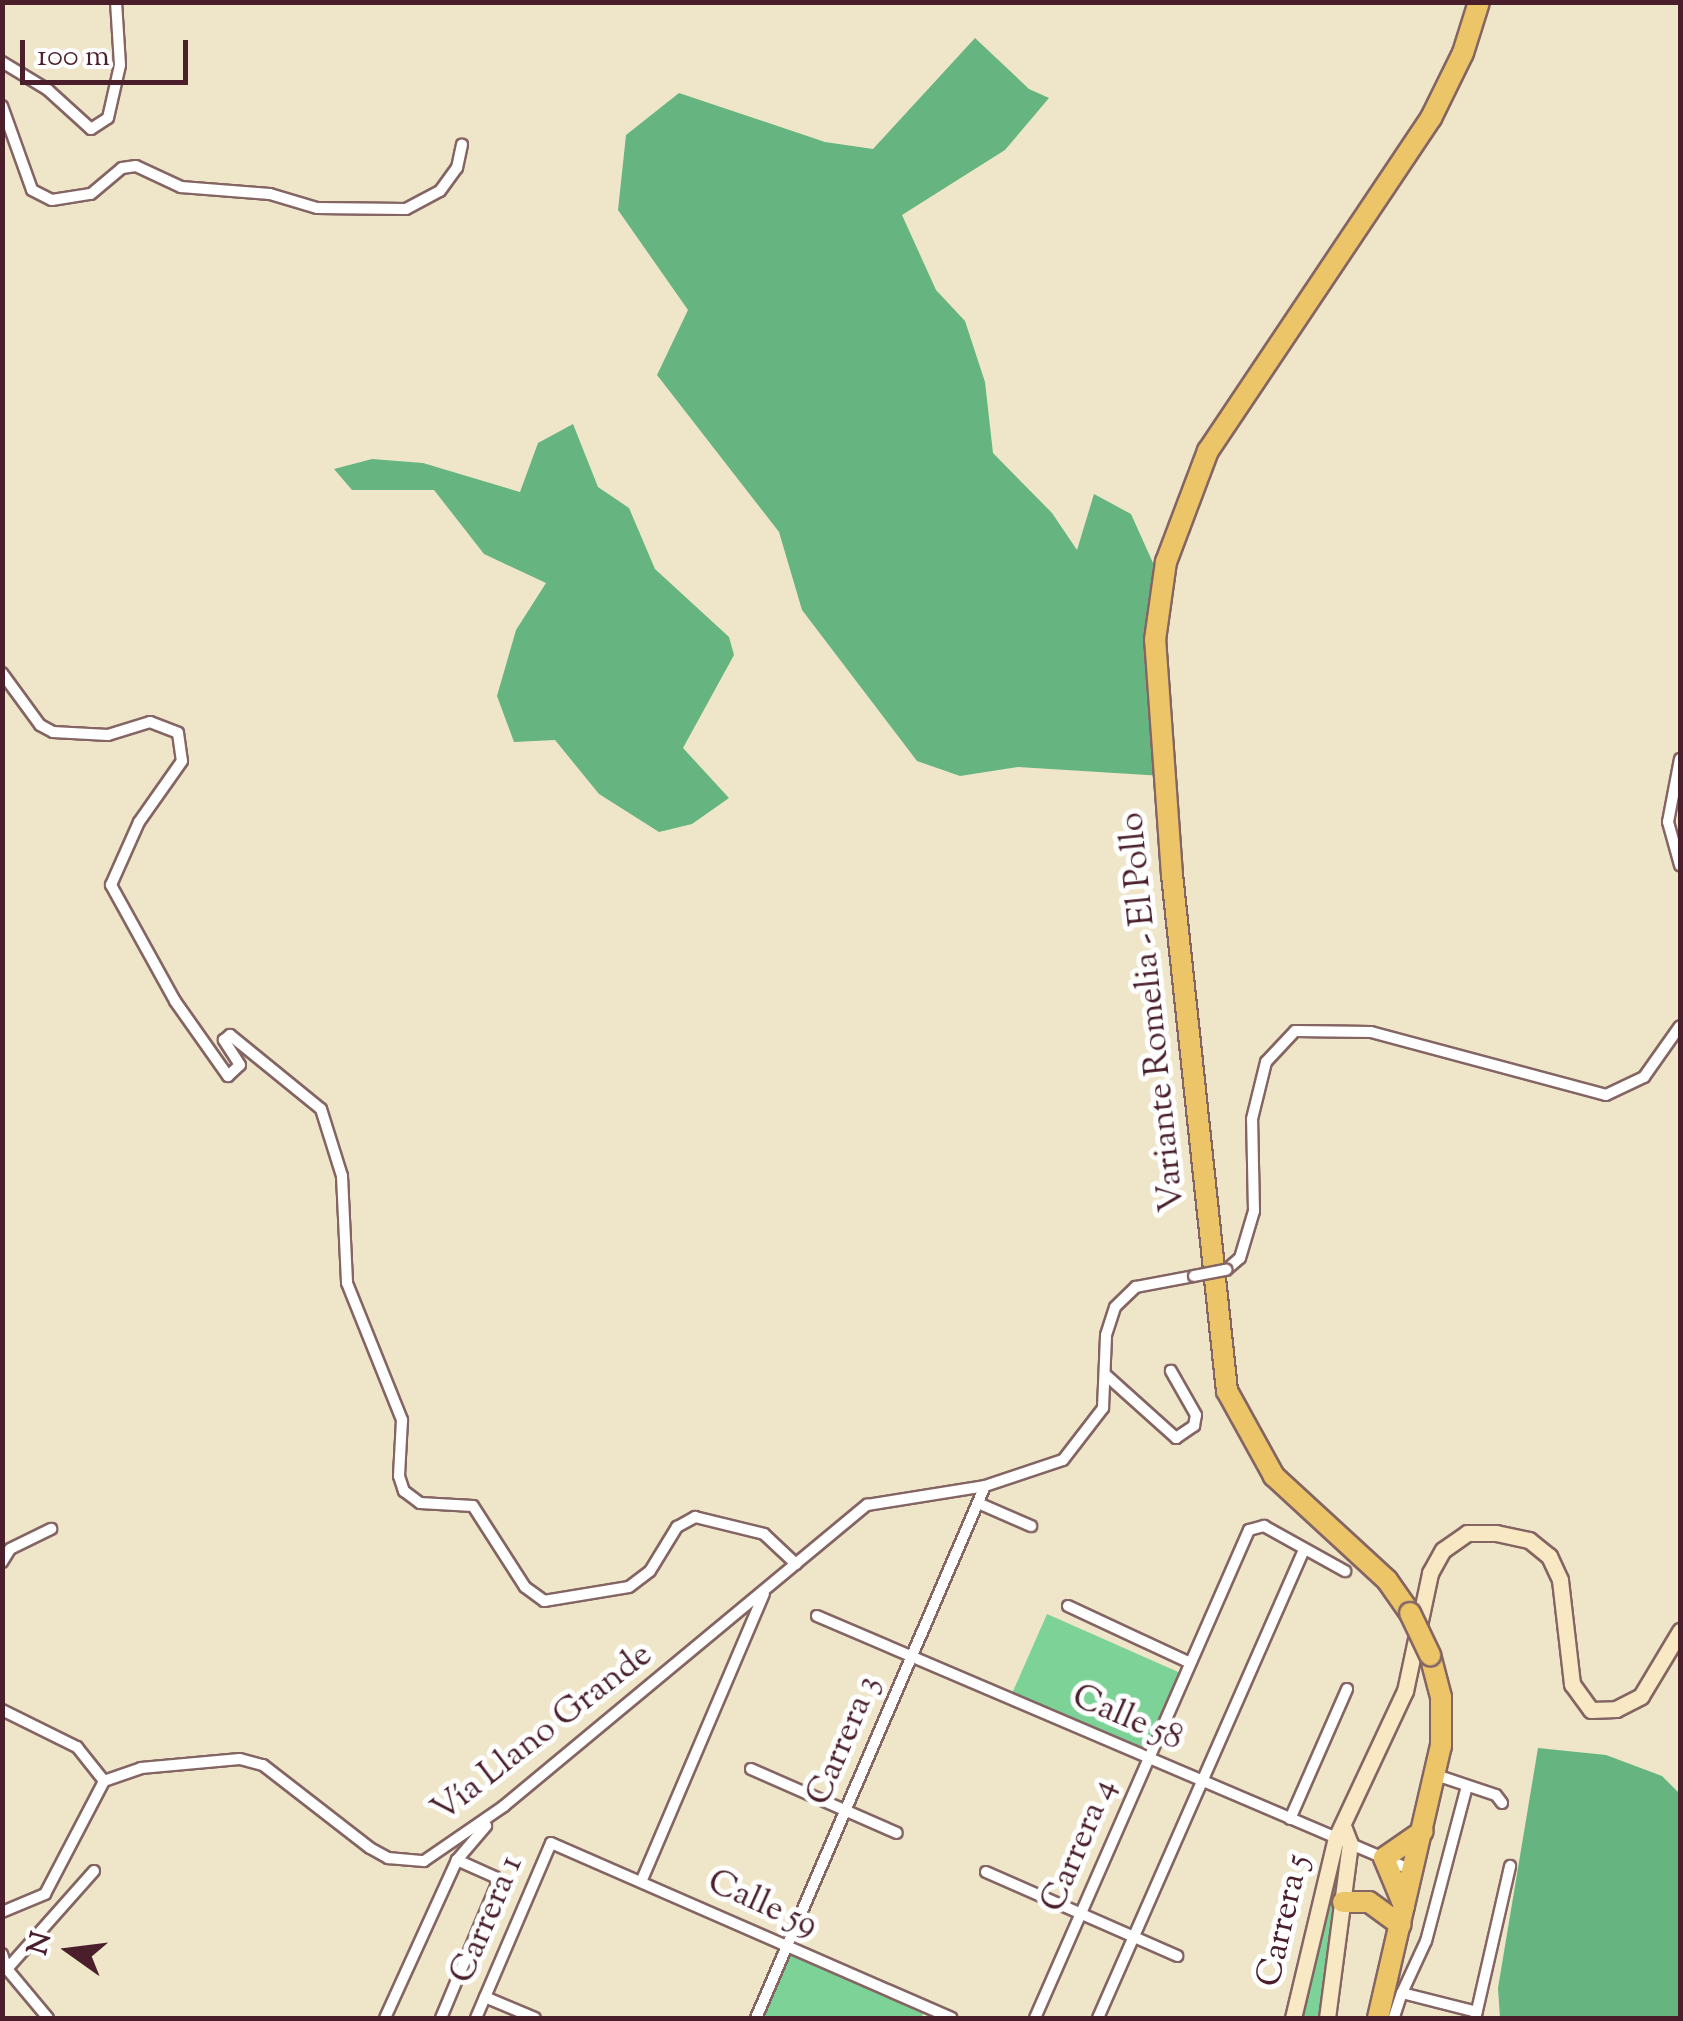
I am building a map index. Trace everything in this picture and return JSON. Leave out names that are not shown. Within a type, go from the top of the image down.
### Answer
[{"type":"highway","name":"Variante Romelia - El Pollo","points":[[1386,2017],[1443,1722],[1430,1655],[1410,1613],[1387,1580],[1274,1476],[1227,1391],[1172,875],[1155,640],[1166,562],[1208,451],[1431,118],[1464,54],[1479,2]]},
{"type":"highway","points":[[1403,1916],[1384,1858],[1408,1847],[1425,1828]]},
{"type":"highway","points":[[1343,1902],[1369,1902],[1403,1916]]},
{"type":"main road","points":[[1343,1837],[1405,1690],[1430,1573],[1443,1550],[1468,1533],[1528,1540],[1549,1556],[1560,1580],[1572,1684],[1591,1710],[1616,1709],[1641,1696],[1680,1632]]},
{"type":"main road","name":"Carrera 5","points":[[1328,2018],[1343,1902],[1343,1837]]},
{"type":"main road","name":"Carrera 5","points":[[1294,2018],[1343,1837]]},
{"type":"street","points":[[2,62],[48,90],[91,129],[108,118],[120,64],[116,2]]},
{"type":"street","points":[[2,106],[32,190],[52,200],[90,194],[122,168],[136,166],[181,187],[270,194],[317,208],[406,209],[440,191],[457,168],[462,145]]},
{"type":"street","points":[[2,673],[40,725],[52,732],[108,735],[150,722],[178,733],[182,761],[139,822],[112,884],[175,1001],[228,1076],[240,1065],[224,1040],[230,1036],[321,1109],[342,1176],[347,1284],[402,1420],[398,1476],[404,1491],[420,1503],[473,1506],[525,1587],[544,1602],[630,1587],[650,1571],[676,1526],[696,1517],[764,1534],[796,1564]]},
{"type":"street","points":[[1680,759],[1668,801],[1680,865]]},
{"type":"street","name":"Vía Llano Grande","points":[[104,1781],[141,1768],[240,1760],[263,1765],[370,1848],[411,1862],[424,1862],[504,1806],[867,1506],[985,1486],[1063,1460],[1104,1408],[1110,1318],[1124,1297],[1150,1281],[1226,1270],[1240,1258],[1254,1210],[1252,1119],[1266,1062],[1295,1031],[1370,1032],[1606,1095],[1644,1077],[1680,1026]]},
{"type":"street","points":[[1107,1376],[1176,1438],[1194,1426],[1196,1415],[1171,1370]]},
{"type":"street","name":"Carrera 3","points":[[756,2018],[985,1486]]},
{"type":"street","points":[[978,1503],[1031,1526]]},
{"type":"street","name":"Carrera 4","points":[[1035,2018],[1249,1530],[1264,1526],[1303,1544],[1303,1552]]},
{"type":"street","points":[[2,1562],[10,1549],[51,1529]]},
{"type":"street","points":[[1098,2018],[1303,1552],[1345,1571]]},
{"type":"street","points":[[641,1882],[767,1588]]},
{"type":"street","points":[[1068,1606],[1190,1663]]},
{"type":"street","name":"Calle 58","points":[[818,1616],[1202,1782],[1343,1837],[1414,1871]]},
{"type":"street","points":[[1290,1818],[1347,1690]]},
{"type":"street","points":[[2,1710],[76,1746],[104,1781],[45,1894],[2,1912]]},
{"type":"street","points":[[751,1769],[897,1833]]},
{"type":"street","points":[[1436,1774],[1502,1803]]},
{"type":"street","points":[[1386,2017],[1426,1941],[1467,1786]]},
{"type":"street","points":[[385,2018],[457,1860],[504,1806]]},
{"type":"street","name":"Calle 59","points":[[551,1843],[951,2018]]},
{"type":"street","name":"Carrera 1","points":[[476,2018],[551,1843]]},
{"type":"street","points":[[442,2018],[497,1884],[495,1877],[457,1860]]},
{"type":"street","points":[[1402,1993],[1476,2016],[1510,1866]]},
{"type":"street","points":[[7,1969],[94,1872]]},
{"type":"street","points":[[986,1872],[1177,1956]]},
{"type":"street","points":[[2,1954],[7,1969],[48,2018]]},
{"type":"street","points":[[485,1997],[535,2018]]},
{"type":"green space","points":[[975,38],[1029,89],[1049,98],[1005,150],[902,215],[936,290],[965,321],[985,382],[993,453],[1052,513],[1077,550],[1094,494],[1131,514],[1162,583],[1163,776],[1018,767],[960,776],[917,761],[802,610],[779,532],[657,375],[688,310],[618,210],[626,135],[679,93],[825,142],[873,149]]},
{"type":"green space","points":[[573,424],[598,487],[629,508],[655,569],[729,637],[734,655],[683,748],[729,798],[692,824],[659,832],[599,794],[555,740],[514,742],[497,696],[516,630],[546,583],[484,554],[434,490],[352,490],[334,469],[372,459],[423,463],[520,492],[538,443]]},
{"type":"green space","points":[[1047,1614],[1185,1675],[1148,1758],[1010,1698]]},
{"type":"green space","points":[[1538,1748],[1606,1755],[1662,1776],[1680,1794],[1680,2018],[1500,2018],[1498,1988]]},
{"type":"green space","points":[[1336,1838],[1350,1844],[1327,2018],[1293,2018]]},
{"type":"green space","points":[[787,1946],[926,2008],[921,2018],[756,2018]]}]
